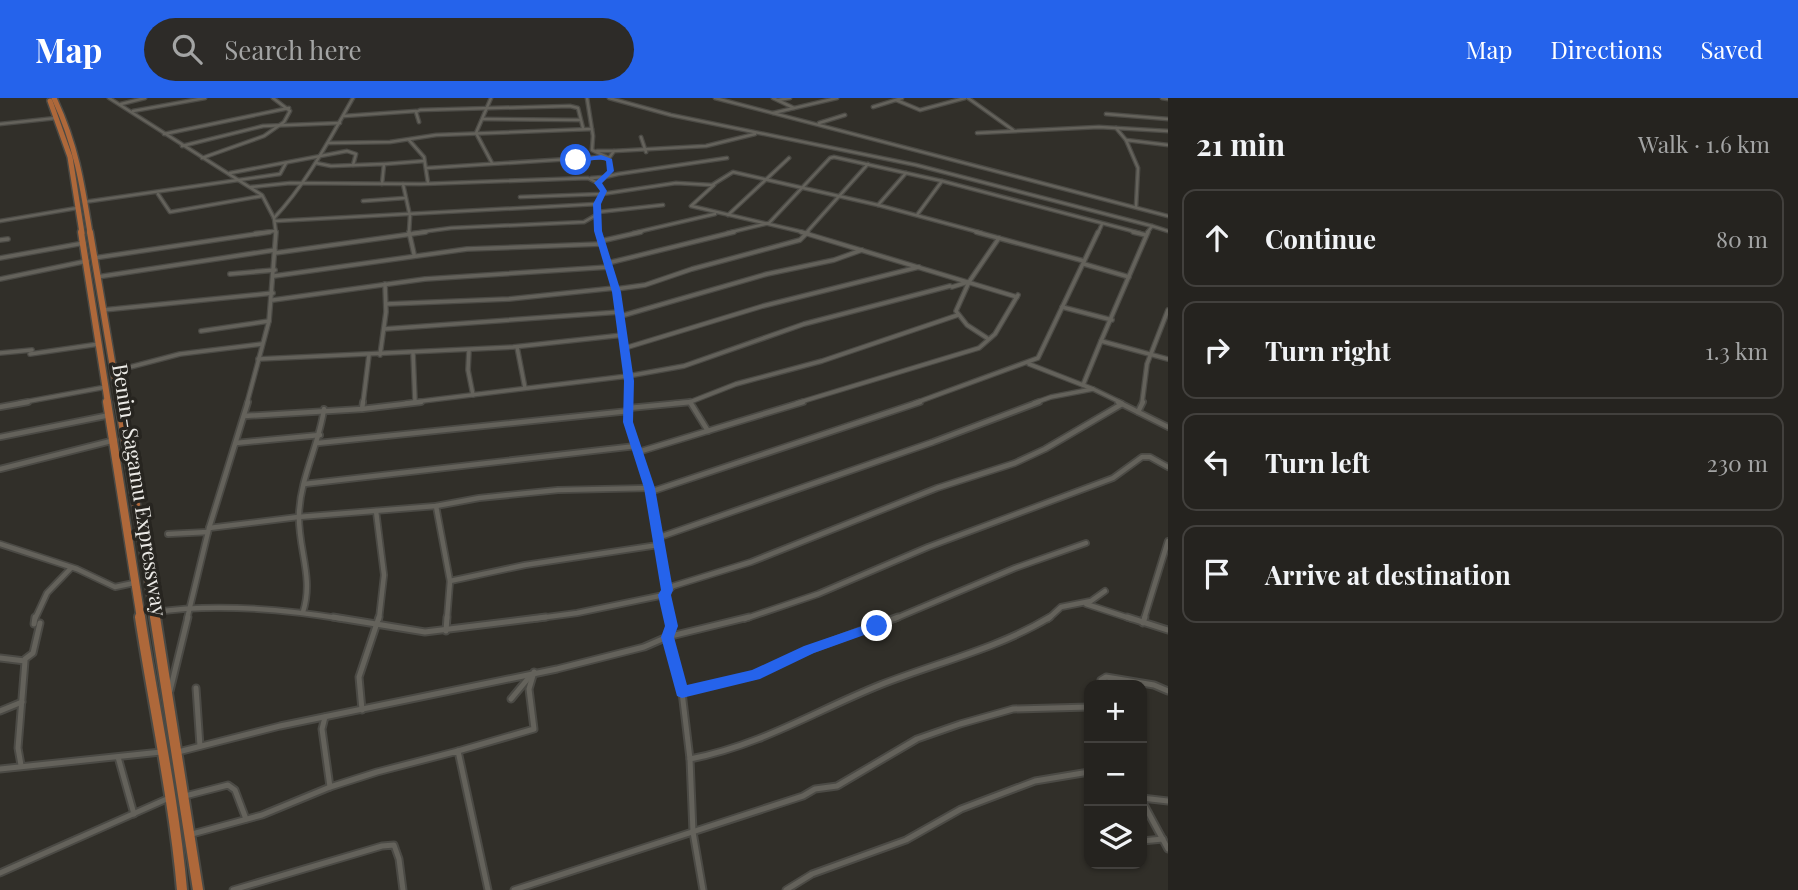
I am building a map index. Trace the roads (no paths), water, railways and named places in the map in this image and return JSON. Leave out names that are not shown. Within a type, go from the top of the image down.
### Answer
[{"type":"highway","name":"Benin-Sagamu Expressway","points":[[48,98],[70,157],[81,205],[84,243],[91,259],[99,344],[161,752],[171,797],[182,890]]},
{"type":"highway","points":[[54,98],[70,132],[91,259],[115,371],[192,834],[198,890]]},
{"type":"street","points":[[109,98],[262,195],[274,219],[276,234],[273,300],[269,321],[244,416],[208,530],[169,696]]},
{"type":"street","points":[[120,104],[145,98]]},
{"type":"street","points":[[132,111],[205,98]]},
{"type":"street","points":[[273,98],[289,108]]},
{"type":"street","points":[[274,219],[316,163],[352,98]]},
{"type":"street","points":[[476,132],[491,98]]},
{"type":"street","points":[[587,98],[592,150],[601,157]]},
{"type":"street","points":[[609,98],[632,106],[916,165],[1168,231]]},
{"type":"street","points":[[715,98],[1168,216]]},
{"type":"street","points":[[773,98],[796,108]]},
{"type":"street","points":[[778,100],[790,98]]},
{"type":"street","points":[[772,113],[837,98]]},
{"type":"street","points":[[873,107],[898,99],[920,110],[966,98],[995,120],[1014,130]]},
{"type":"street","points":[[1162,98],[1168,99]]},
{"type":"street","points":[[343,116],[489,107],[578,108],[585,105]]},
{"type":"street","points":[[164,134],[289,108]]},
{"type":"street","points":[[202,158],[211,151],[284,125],[289,108]]},
{"type":"street","points":[[578,108],[583,128]]},
{"type":"street","points":[[416,111],[419,122]]},
{"type":"street","points":[[1106,114],[1168,119]]},
{"type":"street","points":[[818,123],[845,115]]},
{"type":"street","points":[[0,124],[56,118]]},
{"type":"street","points":[[483,119],[580,120]]},
{"type":"street","points":[[181,146],[228,133],[284,125],[340,123]]},
{"type":"street","points":[[1116,128],[1126,140],[1138,168],[1136,207]]},
{"type":"street","points":[[977,133],[1116,128],[1168,131]]},
{"type":"street","points":[[328,143],[409,140],[476,132],[592,129]]},
{"type":"street","points":[[476,132],[492,163]]},
{"type":"street","points":[[597,150],[646,152],[706,145],[756,133]]},
{"type":"street","points":[[641,137],[646,152]]},
{"type":"street","points":[[409,140],[424,161],[428,183]]},
{"type":"street","points":[[1126,140],[1168,145]]},
{"type":"street","points":[[353,164],[362,143]]},
{"type":"street","points":[[230,173],[347,151],[356,154]]},
{"type":"street","points":[[598,183],[610,171],[608,158],[614,151]]},
{"type":"street","points":[[427,168],[608,158]]},
{"type":"street","points":[[250,187],[591,178],[727,158]]},
{"type":"street","points":[[728,215],[789,158]]},
{"type":"street","points":[[273,300],[385,284],[609,265],[767,224],[830,158],[843,158],[942,181],[1146,235]]},
{"type":"street","points":[[316,163],[331,166],[424,161]]},
{"type":"street","points":[[0,221],[81,205],[280,174],[286,163]]},
{"type":"street","points":[[382,184],[384,164]]},
{"type":"street","points":[[386,304],[509,299],[645,285],[692,269],[800,240],[869,164]]},
{"type":"street","points":[[304,484],[637,449],[708,431],[979,348],[995,334],[1017,296],[806,234],[691,206],[731,171],[917,215],[1129,277]]},
{"type":"street","points":[[878,205],[906,173]]},
{"type":"street","points":[[591,178],[603,191],[597,204],[597,223],[621,314],[631,436],[650,490],[671,626],[667,637],[682,692],[690,759],[693,832],[703,890]]},
{"type":"street","points":[[917,215],[942,181]]},
{"type":"street","points":[[520,197],[602,194],[676,183],[715,184]]},
{"type":"street","points":[[403,184],[410,214],[409,234],[414,255]]},
{"type":"street","points":[[158,194],[170,212],[262,195]]},
{"type":"street","points":[[363,201],[405,198]]},
{"type":"street","points":[[274,219],[597,204]]},
{"type":"street","points":[[584,222],[598,213],[663,205]]},
{"type":"street","points":[[230,274],[274,273],[467,249],[601,243],[716,214]]},
{"type":"street","points":[[97,277],[450,228],[597,223]]},
{"type":"street","points":[[168,534],[298,517],[436,506],[479,498],[558,490],[650,490],[1028,364],[1038,358],[1102,224]]},
{"type":"street","points":[[1083,385],[1152,226]]},
{"type":"street","points":[[0,279],[91,259],[255,234],[276,234]]},
{"type":"street","points":[[988,338],[956,311],[968,282],[999,238]]},
{"type":"street","points":[[0,240],[8,239]]},
{"type":"street","points":[[0,258],[84,243]]},
{"type":"street","points":[[384,329],[621,314],[767,274],[834,260],[862,250]]},
{"type":"street","points":[[625,348],[763,306],[919,267]]},
{"type":"street","points":[[244,416],[324,409],[362,409],[628,376],[684,366],[804,324],[968,282]]},
{"type":"street","points":[[380,355],[386,304],[385,284]]},
{"type":"street","points":[[103,310],[273,293]]},
{"type":"street","points":[[1062,307],[1112,320]]},
{"type":"street","points":[[1138,412],[1144,398],[1147,365],[1168,310]]},
{"type":"street","points":[[318,443],[690,402],[736,384],[822,361],[958,315]]},
{"type":"street","points":[[201,331],[269,321]]},
{"type":"street","points":[[258,359],[517,347],[623,335]]},
{"type":"street","points":[[1101,341],[1168,359]]},
{"type":"street","points":[[0,354],[99,344]]},
{"type":"street","points":[[115,371],[180,354],[262,344]]},
{"type":"street","points":[[517,347],[525,388]]},
{"type":"street","points":[[469,350],[468,370],[473,395]]},
{"type":"street","points":[[413,353],[415,401]]},
{"type":"street","points":[[362,409],[369,355]]},
{"type":"street","points":[[1028,364],[1093,389],[1168,427]]},
{"type":"street","points":[[0,407],[106,387]]},
{"type":"street","points":[[657,538],[933,442],[1051,397],[1093,389]]},
{"type":"street","points":[[690,402],[708,431]]},
{"type":"street","points":[[155,612],[188,607],[303,612],[414,631],[446,631],[577,612],[666,593],[937,488],[1016,463],[1122,404]]},
{"type":"street","points":[[303,612],[309,592],[298,517],[304,484],[320,435],[324,409]]},
{"type":"street","points":[[0,437],[111,414]]},
{"type":"street","points":[[236,443],[320,435]]},
{"type":"street","points":[[0,469],[115,440]]},
{"type":"street","points":[[178,752],[325,717],[618,655],[658,643],[667,637],[731,623],[818,594],[928,547],[1113,478],[1142,457],[1150,457],[1168,467]]},
{"type":"street","points":[[436,506],[450,581],[446,631]]},
{"type":"street","points":[[362,710],[359,686],[362,662],[377,624],[384,575],[376,511]]},
{"type":"street","points":[[1143,623],[1168,541]]},
{"type":"street","points":[[682,692],[755,675],[809,650],[852,636],[1015,568],[1086,543]]},
{"type":"street","points":[[450,581],[525,565],[658,545]]},
{"type":"street","points":[[1,546],[71,568],[115,587],[136,582]]},
{"type":"street","points":[[0,658],[25,659],[33,653],[37,623],[35,612],[46,594],[71,568]]},
{"type":"street","points":[[690,759],[712,755],[785,730],[880,685],[982,651],[1049,618],[1061,607],[1091,601],[1105,591]]},
{"type":"street","points":[[1083,603],[1168,630]]},
{"type":"street","points":[[21,765],[18,748],[25,659]]},
{"type":"street","points":[[511,699],[534,672]]},
{"type":"street","points":[[192,834],[246,819],[330,787],[530,732],[534,729],[529,689],[534,672]]},
{"type":"street","points":[[1147,685],[1168,691]]},
{"type":"street","points":[[196,688],[200,747]]},
{"type":"street","points":[[0,710],[22,702]]},
{"type":"street","points":[[514,890],[803,796],[815,789],[837,786],[917,739],[960,724],[1013,709],[1084,707]]},
{"type":"street","points":[[325,717],[323,729],[330,787]]},
{"type":"street","points":[[458,751],[488,890]]},
{"type":"street","points":[[0,769],[161,752]]},
{"type":"street","points":[[118,757],[134,814]]},
{"type":"street","points":[[786,890],[812,874],[906,840],[973,804],[1035,781],[1084,773]]},
{"type":"street","points":[[185,796],[228,785],[235,790],[246,819]]},
{"type":"street","points":[[0,873],[171,797]]},
{"type":"street","points":[[1147,800],[1168,802]]},
{"type":"street","points":[[1145,806],[1168,849]]},
{"type":"street","points":[[1147,841],[1163,839]]},
{"type":"street","points":[[233,890],[371,849],[394,845],[399,859],[403,890]]}]
